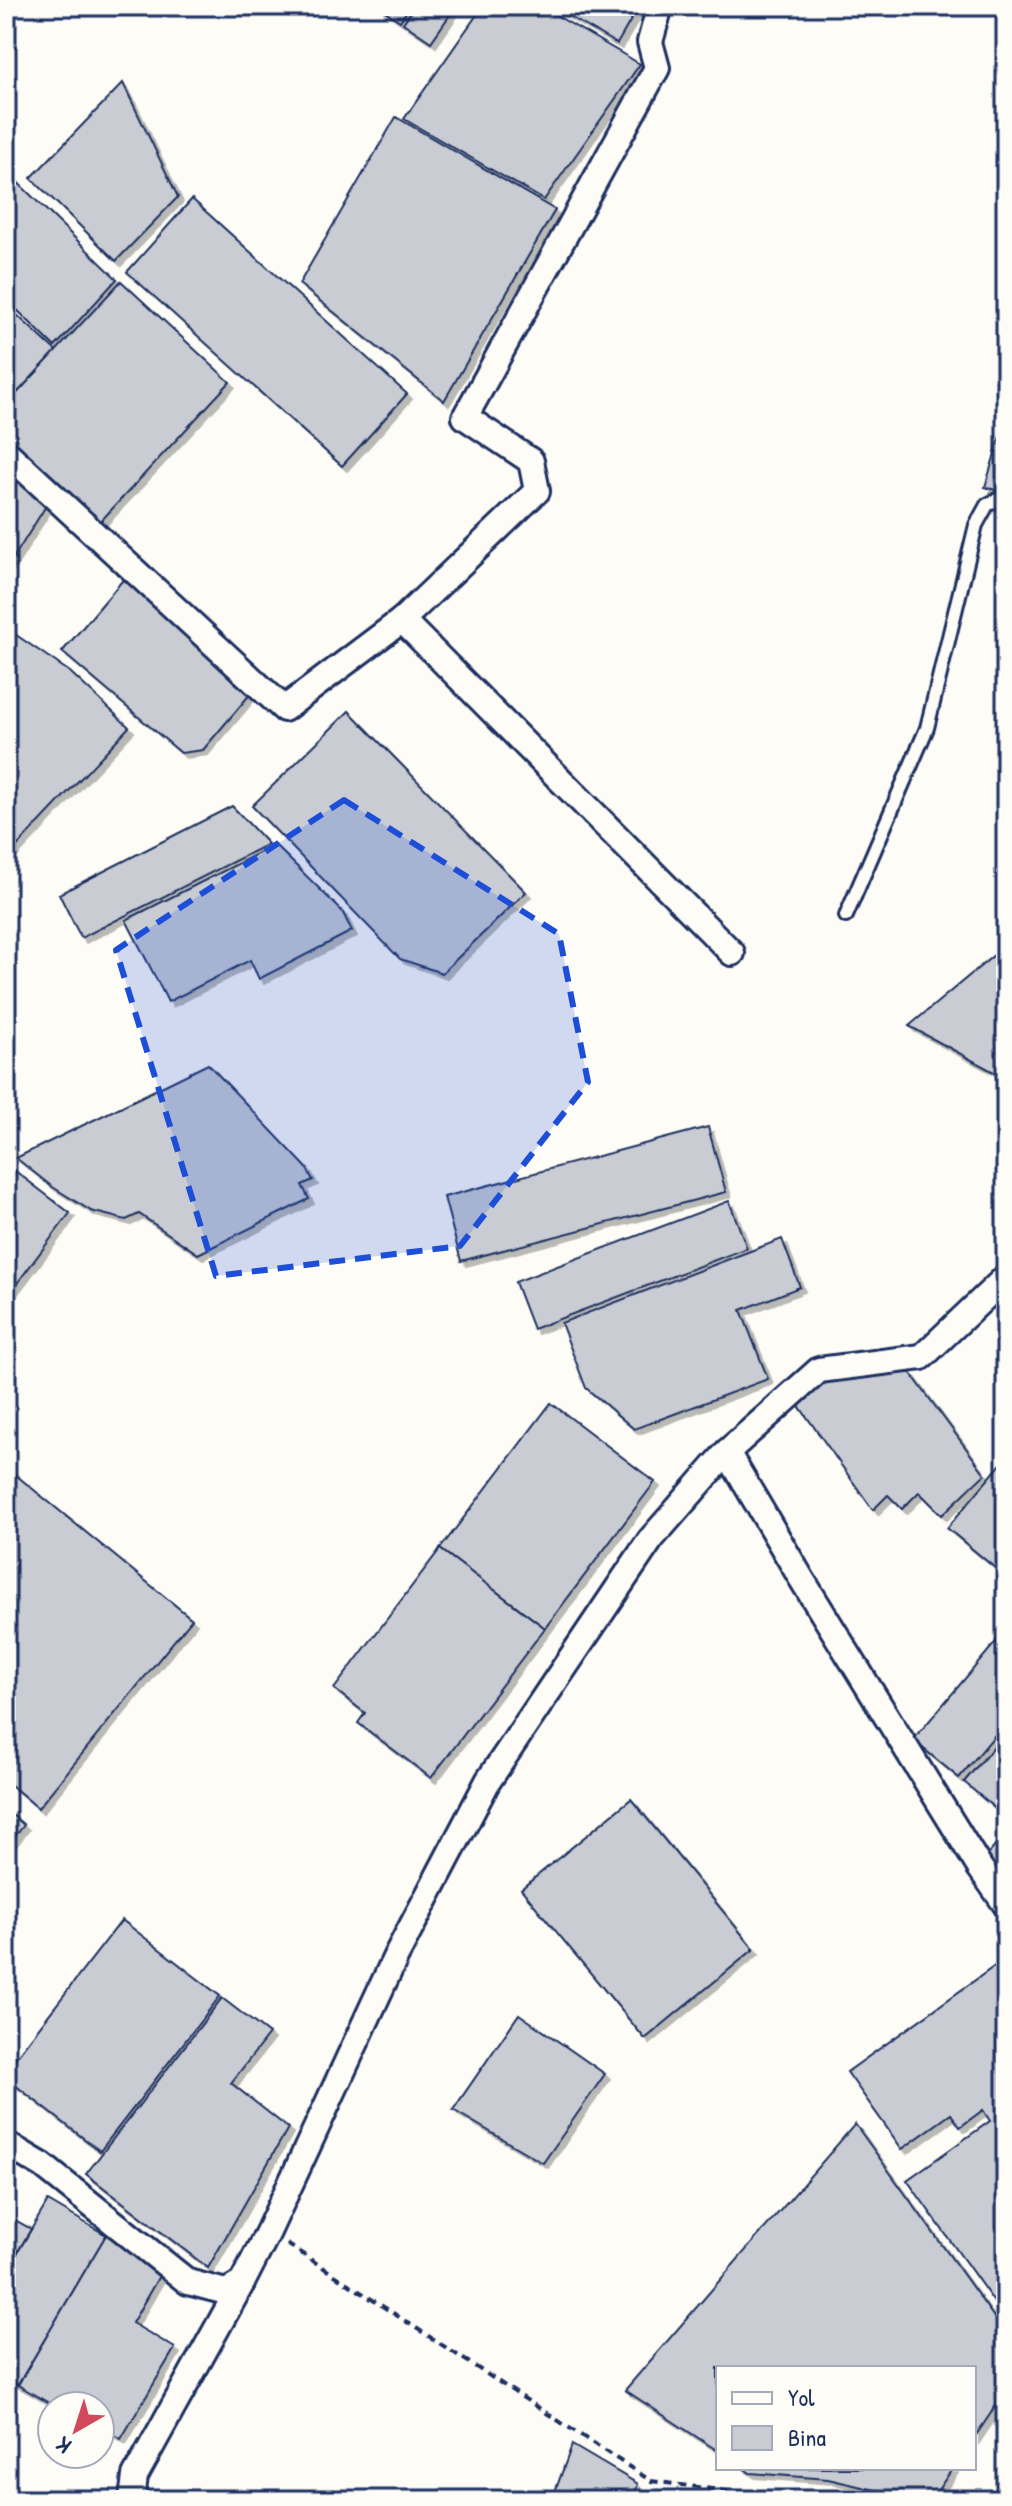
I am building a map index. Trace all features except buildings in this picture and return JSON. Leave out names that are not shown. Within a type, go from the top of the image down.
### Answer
[{"type":"street","points":[[6,452],[284,709],[402,620],[537,491],[531,461],[465,417],[657,68],[650,42],[660,6]]},
{"type":"street","points":[[402,620],[732,953]]},
{"type":"street","points":[[132,2500],[135,2476],[268,2232],[396,1956],[488,1781],[651,1539],[727,1452],[819,1370],[922,1357],[1006,1277]]},
{"type":"street","points":[[727,1452],[874,1697],[1006,1905]]},
{"type":"street","points":[[6,2144],[43,2166],[188,2282],[226,2292],[242,2283]]},
{"type":"lane","points":[[846,916],[927,728],[976,525],[987,505],[999,499],[1006,502]]},
{"type":"path","points":[[268,2232],[651,2481],[795,2500]]},
{"type":"highlighted area","points":[[344,800],[559,934],[588,1082],[460,1246],[216,1276],[116,950]]}]
